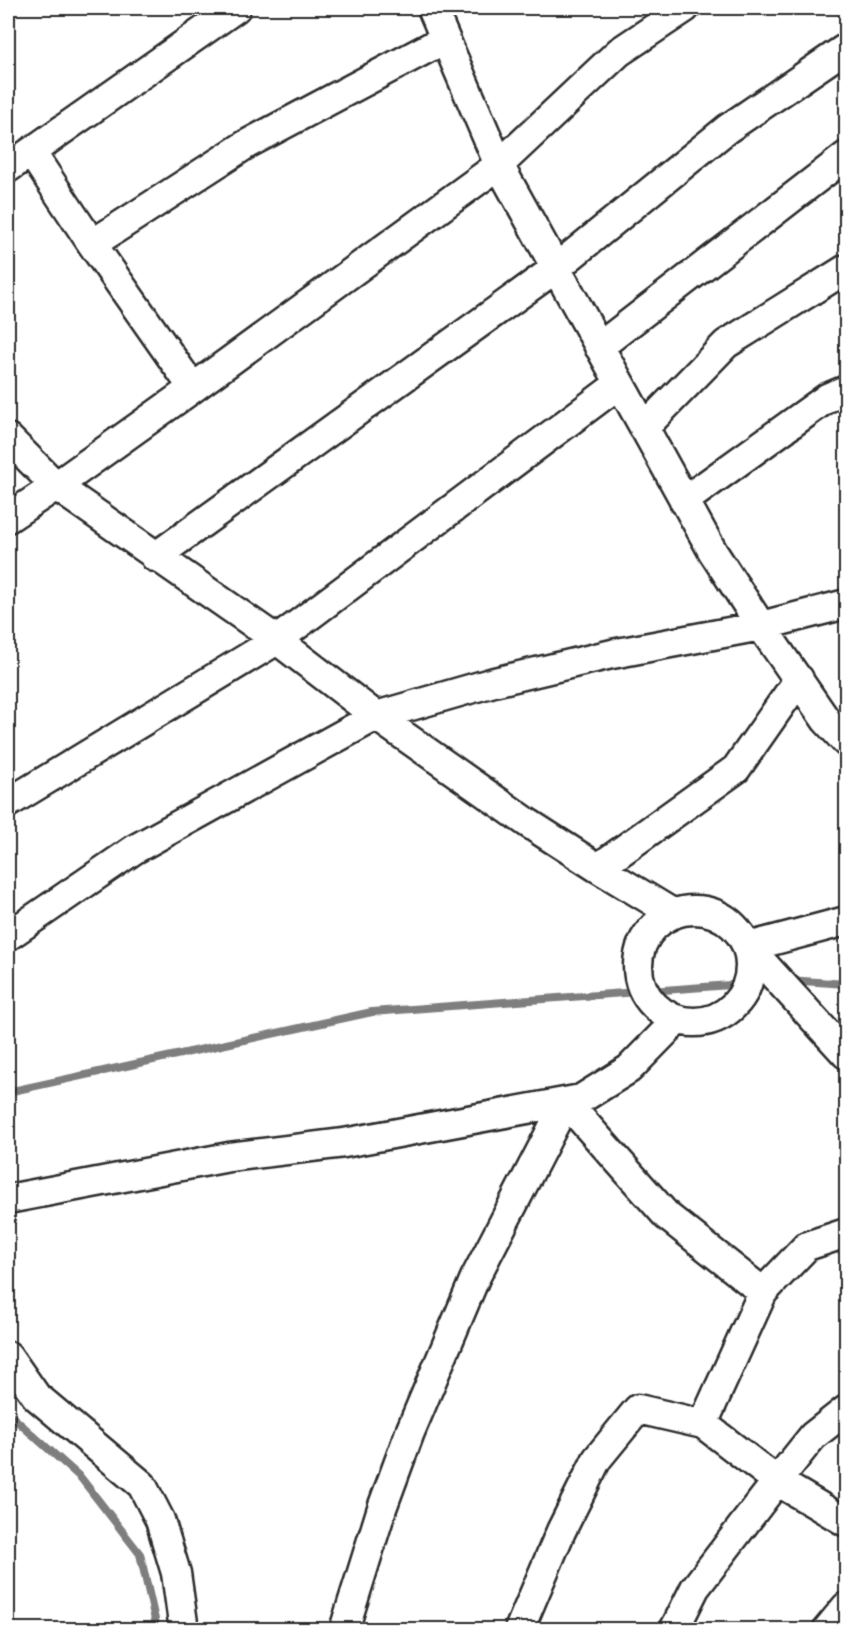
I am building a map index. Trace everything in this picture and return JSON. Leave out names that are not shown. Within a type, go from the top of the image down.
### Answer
[{"type":"street","points":[[8,168],[236,8]]},
{"type":"street","points":[[432,8],[499,165],[684,501],[713,552],[761,626],[826,720],[846,742]]},
{"type":"street","points":[[8,518],[193,388],[499,165],[619,52],[685,8]]},
{"type":"street","points":[[92,244],[247,144],[445,39]]},
{"type":"street","points":[[155,557],[556,268],[727,129],[846,48]]},
{"type":"street","points":[[31,152],[193,388]]},
{"type":"street","points":[[599,348],[846,156]]},
{"type":"street","points":[[644,428],[726,344],[846,269]]},
{"type":"street","points":[[8,802],[277,640],[619,384]]},
{"type":"street","points":[[684,501],[827,398],[846,390]]},
{"type":"street","points":[[8,438],[56,486],[277,640],[376,716],[528,823],[674,914]]},
{"type":"street","points":[[8,936],[135,849],[376,716],[494,682],[601,657],[761,626],[846,604]]},
{"type":"street","points":[[598,868],[736,769],[799,679]]},
{"type":"street","points":[[748,947],[750,974],[741,999],[729,1011],[713,1020],[695,1023],[677,1020],[662,1013],[649,1001],[641,986],[638,969],[640,951],[647,935],[659,922],[674,914],[692,910],[709,912],[726,920],[739,932],[748,947],[846,1054]]},
{"type":"street","points":[[748,947],[846,921]]},
{"type":"street","points":[[8,1199],[229,1157],[344,1143],[581,1099],[629,1069],[677,1020]]},
{"type":"street","points":[[566,1102],[667,1216],[763,1292]]},
{"type":"street","points":[[344,1629],[382,1508],[410,1432],[475,1278],[566,1102]]},
{"type":"street","points":[[703,1424],[763,1292],[807,1246],[846,1233]]},
{"type":"street","points":[[8,1356],[36,1396],[142,1485],[160,1520],[176,1573],[184,1629]]},
{"type":"street","points":[[519,1629],[561,1531],[597,1459],[638,1409],[703,1424],[777,1481],[846,1522]]},
{"type":"street","points":[[674,1629],[695,1588],[777,1481],[813,1436],[846,1410]]},
{"type":"street","points":[[827,1629],[846,1607]]},
{"type":"waterway","points":[[788,980],[846,984]]},
{"type":"waterway","points":[[8,1092],[372,1012],[770,982]]},
{"type":"waterway","points":[[8,1413],[81,1478],[140,1554],[156,1624],[155,1630]]}]
